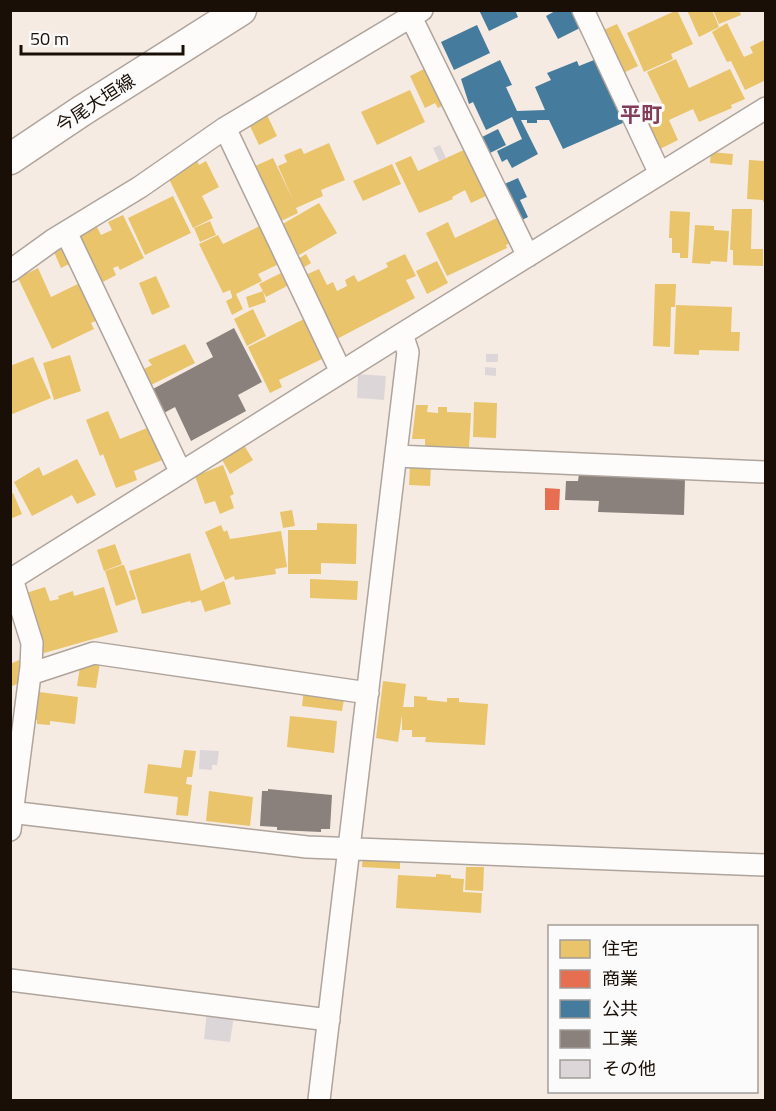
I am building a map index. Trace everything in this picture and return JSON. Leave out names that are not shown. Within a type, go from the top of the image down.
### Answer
[{"type":"main road","name":"今尾大垣線","points":[[10,159],[241,10]]},
{"type":"street","points":[[583,10],[660,174]]},
{"type":"street","points":[[10,271],[66,232],[140,187],[225,128],[416,14],[528,256]]},
{"type":"street","points":[[765,108],[181,473],[13,574],[32,644],[11,818],[306,846],[765,865]]},
{"type":"street","points":[[225,128],[341,372]]},
{"type":"street","points":[[66,232],[181,473]]},
{"type":"street","points":[[319,1101],[408,352],[402,334]]},
{"type":"street","points":[[396,456],[765,472]]},
{"type":"street","points":[[30,674],[94,653],[368,693]]},
{"type":"street","points":[[10,980],[329,1020]]},
{"type":"building: 住宅","points":[[677,10],[693,44],[671,54],[673,59],[644,72],[627,33]]},
{"type":"building: 住宅","points":[[687,10],[712,10],[719,27],[699,37]]},
{"type":"building: 住宅","points":[[713,10],[739,10],[741,15],[719,24]]},
{"type":"building: 住宅","points":[[727,23],[744,57],[753,53],[750,47],[766,39],[766,80],[745,90],[731,61],[727,62],[712,32]]},
{"type":"building: 住宅","points":[[617,24],[638,66],[619,75],[599,32]]},
{"type":"building: 住宅","points":[[676,59],[689,88],[730,69],[745,99],[731,105],[732,108],[699,122],[693,109],[669,120],[678,140],[660,149],[642,112],[662,103],[647,72]]},
{"type":"building: 住宅","points":[[430,66],[448,103],[438,108],[435,103],[425,108],[410,76]]},
{"type":"building: 住宅","points":[[410,90],[425,122],[377,145],[361,112]]},
{"type":"building: 住宅","points":[[267,115],[277,136],[259,145],[249,124]]},
{"type":"building: 住宅","points":[[329,143],[345,180],[321,190],[323,196],[296,208],[298,213],[279,222],[253,167],[273,158],[294,202],[278,166],[287,162],[284,155],[301,148],[304,154]]},
{"type":"building: 住宅","points":[[468,148],[488,195],[471,203],[465,190],[452,197],[453,199],[419,213],[395,163],[411,156],[418,171]]},
{"type":"building: 住宅","points":[[711,152],[733,154],[732,165],[710,163]]},
{"type":"building: 住宅","points":[[196,158],[199,165],[206,161],[219,187],[202,196],[213,218],[193,228],[166,173]]},
{"type":"building: 住宅","points":[[749,160],[766,161],[766,202],[747,199]]},
{"type":"building: 住宅","points":[[392,164],[401,184],[363,201],[353,181]]},
{"type":"building: 住宅","points":[[173,196],[191,233],[145,255],[128,218]]},
{"type":"building: 住宅","points":[[319,203],[337,233],[299,255],[281,225]]},
{"type":"building: 住宅","points":[[732,209],[752,209],[751,249],[763,249],[763,266],[733,265],[733,250],[730,250]]},
{"type":"building: 住宅","points":[[670,211],[690,212],[688,258],[680,258],[680,253],[672,253],[672,238],[669,238]]},
{"type":"building: 住宅","points":[[123,215],[144,258],[120,270],[118,266],[113,268],[116,275],[97,285],[73,237],[96,225],[101,235],[112,230],[108,222]]},
{"type":"building: 住宅","points":[[501,216],[514,241],[506,245],[507,248],[447,276],[426,233],[448,222],[455,238]]},
{"type":"building: 住宅","points":[[210,221],[216,235],[200,242],[194,228]]},
{"type":"building: 住宅","points":[[266,223],[285,261],[258,274],[262,281],[236,294],[243,309],[232,315],[226,301],[232,298],[230,290],[223,293],[199,244],[218,235],[223,244]]},
{"type":"building: 住宅","points":[[695,225],[714,226],[714,230],[729,231],[727,262],[692,263]]},
{"type":"building: 住宅","points":[[65,247],[73,262],[61,268],[54,252]]},
{"type":"building: 住宅","points":[[306,254],[311,263],[303,268],[298,259]]},
{"type":"building: 住宅","points":[[405,254],[416,276],[406,280],[415,298],[335,340],[303,276],[319,269],[327,285],[333,282],[337,291],[347,286],[345,280],[354,275],[358,282],[388,267],[386,263]]},
{"type":"building: 住宅","points":[[437,261],[448,283],[427,294],[416,271]]},
{"type":"building: 住宅","points":[[38,268],[51,297],[82,282],[100,319],[91,323],[94,329],[52,349],[18,278]]},
{"type":"building: 住宅","points":[[281,273],[287,286],[266,297],[259,284]]},
{"type":"building: 住宅","points":[[156,276],[170,307],[152,315],[139,283]]},
{"type":"building: 住宅","points":[[655,284],[676,284],[675,307],[671,307],[670,347],[653,346]]},
{"type":"building: 住宅","points":[[263,291],[266,302],[249,308],[246,297]]},
{"type":"building: 住宅","points":[[676,305],[732,307],[731,332],[740,332],[739,351],[699,350],[699,355],[674,354]]},
{"type":"building: 住宅","points":[[253,309],[266,336],[247,346],[234,319]]},
{"type":"building: 住宅","points":[[310,316],[330,355],[279,380],[282,387],[270,393],[248,347]]},
{"type":"building: 住宅","points":[[185,344],[195,363],[149,386],[142,370],[152,365],[148,360]]},
{"type":"building: 住宅","points":[[70,355],[81,391],[54,400],[43,363]]},
{"type":"building: 住宅","points":[[33,357],[51,398],[10,415],[10,366]]},
{"type":"building: 住宅","points":[[474,402],[497,403],[496,438],[473,437]]},
{"type":"building: 住宅","points":[[416,405],[428,405],[427,412],[438,413],[438,407],[447,407],[447,412],[471,413],[469,447],[425,446],[425,439],[412,439]]},
{"type":"building: 住宅","points":[[108,411],[120,439],[152,426],[165,459],[134,471],[137,480],[116,488],[103,454],[100,456],[86,420]]},
{"type":"building: 住宅","points":[[242,442],[253,460],[230,474],[220,456]]},
{"type":"building: 住宅","points":[[77,459],[96,495],[77,504],[72,495],[32,516],[14,482],[39,467],[43,476]]},
{"type":"building: 住宅","points":[[223,465],[234,494],[230,496],[234,508],[220,514],[215,501],[205,504],[195,476]]},
{"type":"building: 住宅","points":[[410,465],[431,466],[430,486],[409,485]]},
{"type":"building: 住宅","points":[[13,493],[22,514],[10,519],[10,494]]},
{"type":"building: 住宅","points":[[292,510],[295,526],[283,528],[280,512]]},
{"type":"building: 住宅","points":[[317,523],[357,524],[356,564],[321,563],[321,574],[288,574],[288,530],[317,530]]},
{"type":"building: 住宅","points":[[221,525],[224,532],[227,530],[230,539],[281,531],[287,567],[275,569],[276,574],[235,580],[234,576],[225,580],[205,532]]},
{"type":"building: 住宅","points":[[115,544],[122,564],[104,571],[97,550]]},
{"type":"building: 住宅","points":[[190,553],[201,591],[224,581],[231,604],[205,612],[201,600],[191,603],[190,601],[142,614],[129,571]]},
{"type":"building: 住宅","points":[[124,565],[136,599],[116,606],[105,571]]},
{"type":"building: 住宅","points":[[310,579],[358,581],[357,600],[310,598]]},
{"type":"building: 住宅","points":[[45,587],[50,601],[73,591],[74,596],[104,587],[118,632],[44,653],[23,594]]},
{"type":"building: 住宅","points":[[19,660],[22,665],[19,683],[10,687],[10,664]]},
{"type":"building: 住宅","points":[[81,660],[100,663],[96,688],[77,686]]},
{"type":"building: 住宅","points":[[383,681],[406,684],[403,707],[414,707],[414,696],[447,702],[447,698],[459,698],[459,702],[488,704],[485,745],[425,742],[426,737],[412,737],[412,730],[402,730],[402,715],[398,742],[376,738]]},
{"type":"building: 住宅","points":[[304,688],[345,693],[342,711],[302,706]]},
{"type":"building: 住宅","points":[[39,692],[78,697],[75,724],[50,721],[50,725],[37,724],[37,720],[33,720]]},
{"type":"building: 住宅","points":[[290,716],[337,721],[334,753],[287,747]]},
{"type":"building: 住宅","points":[[184,750],[196,751],[192,777],[187,777],[186,784],[192,785],[188,816],[176,815],[178,797],[144,793],[148,764],[181,768]]},
{"type":"building: 住宅","points":[[209,791],[253,797],[250,826],[206,821]]},
{"type":"building: 住宅","points":[[363,853],[400,857],[400,869],[362,867]]},
{"type":"building: 住宅","points":[[466,867],[484,867],[483,891],[465,890]]},
{"type":"building: 住宅","points":[[436,874],[464,879],[463,892],[482,893],[481,913],[396,908],[398,875],[436,877]]},
{"type":"building: 商業","points":[[545,488],[560,489],[559,510],[545,510]]},
{"type":"building: 公共","points":[[479,10],[515,10],[518,17],[489,31]]},
{"type":"building: 公共","points":[[557,10],[572,10],[580,28],[558,39],[546,16]]},
{"type":"building: 公共","points":[[477,25],[490,53],[454,70],[441,42]]},
{"type":"building: 公共","points":[[500,60],[512,85],[506,87],[517,111],[545,110],[535,87],[551,80],[547,73],[577,61],[579,66],[594,60],[605,83],[608,82],[625,122],[563,149],[549,120],[527,123],[527,120],[521,120],[538,154],[512,168],[507,159],[502,162],[497,151],[522,139],[512,117],[486,130],[473,102],[469,104],[461,79]]},
{"type":"building: 公共","points":[[498,129],[506,145],[486,155],[478,139]]},
{"type":"building: 公共","points":[[518,178],[527,197],[520,200],[528,217],[518,222],[500,186]]},
{"type":"building: 工業","points":[[234,328],[262,382],[238,395],[246,411],[191,441],[175,407],[162,414],[151,390],[213,357],[206,343]]},
{"type":"building: 工業","points":[[579,474],[685,479],[684,515],[598,512],[599,501],[565,500],[566,481],[578,481]]},
{"type":"building: 工業","points":[[268,789],[332,795],[330,829],[321,829],[321,832],[277,830],[277,827],[260,826],[262,791],[268,791]]},
{"type":"building: その他","points":[[440,145],[446,158],[439,161],[433,148]]},
{"type":"building: その他","points":[[486,354],[498,354],[498,362],[486,362]]},
{"type":"building: その他","points":[[485,367],[496,368],[496,376],[485,375]]},
{"type":"building: その他","points":[[358,374],[386,376],[384,400],[357,398]]},
{"type":"building: その他","points":[[200,750],[219,751],[217,765],[212,765],[212,770],[199,769]]},
{"type":"building: その他","points":[[207,1012],[234,1016],[230,1042],[204,1039]]},
{"type":"district","name":"平町","points":[[641,114]]}]
